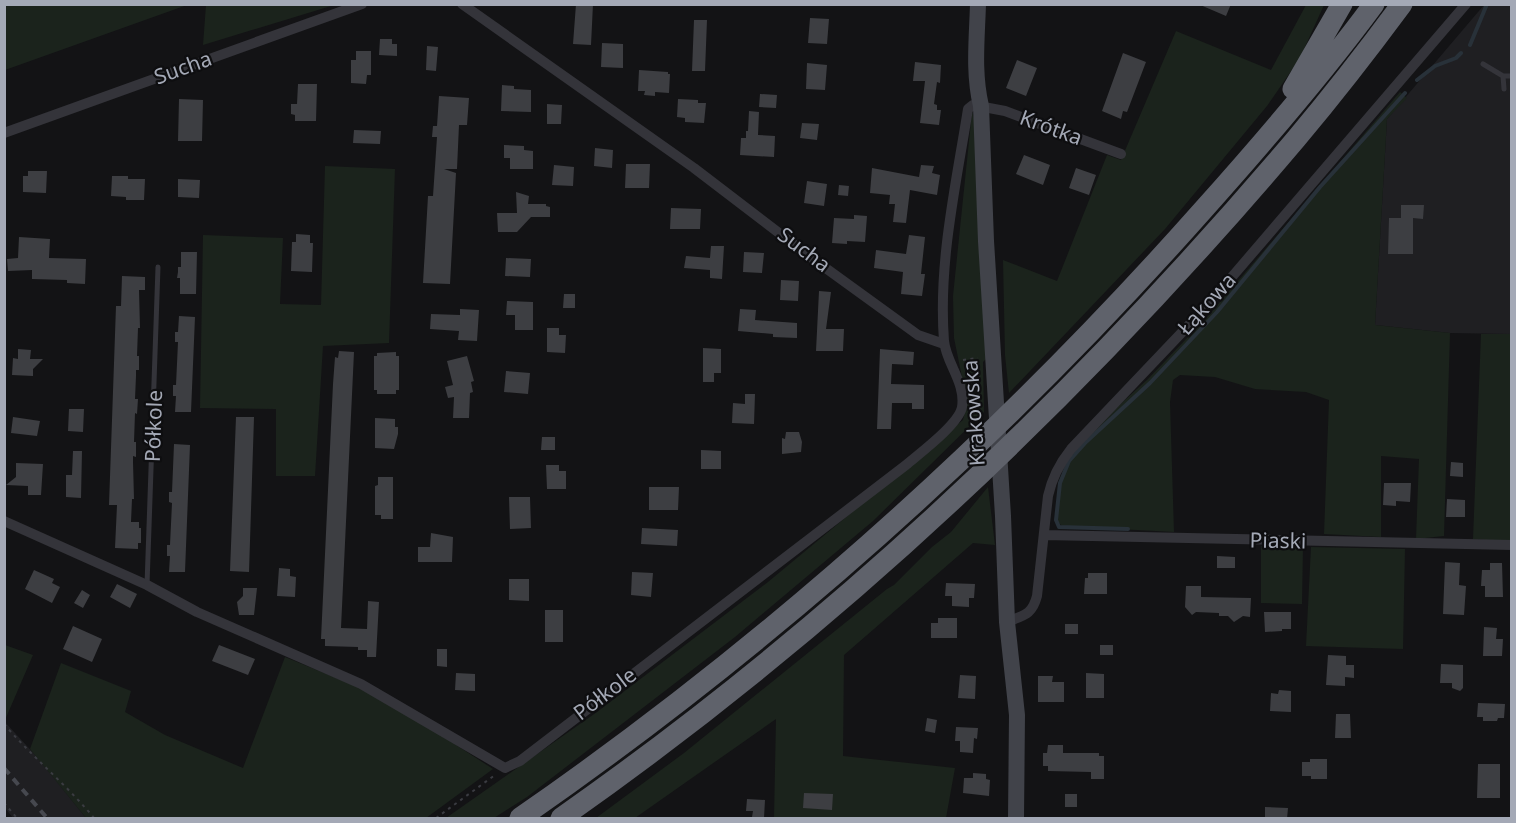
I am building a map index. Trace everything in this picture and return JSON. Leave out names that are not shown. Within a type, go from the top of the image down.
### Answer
[{"type":"highway","points":[[1247,160],[1313,57],[1342,4]]},
{"type":"highway","points":[[520,819],[708,678],[799,605],[933,487],[1012,412],[1169,249],[1304,93],[1374,4]]},
{"type":"highway","points":[[561,819],[712,707],[805,630],[923,529],[1046,412],[1143,312],[1298,138],[1402,4]]},
{"type":"street","name":"Sucha","points":[[4,133],[362,4]]},
{"type":"street","name":"Sucha","points":[[462,4],[694,168],[809,256],[918,335],[944,344]]},
{"type":"street","name":"Krakowska","points":[[978,4],[977,90],[981,106],[1007,622],[1017,715],[1016,819]]},
{"type":"street","name":"Łąkowa","points":[[1007,622],[1028,614],[1034,607],[1052,480],[1060,463],[1207,306],[1466,4]]},
{"type":"street","points":[[944,344],[943,267],[956,181],[968,109],[973,105],[981,106]]},
{"type":"street","name":"Krótka","points":[[981,106],[1005,111],[1121,154]]},
{"type":"street","name":"Półkole","points":[[505,768],[520,761],[906,465],[957,419],[963,406],[961,387],[944,344]]},
{"type":"street","points":[[4,521],[147,585],[197,612],[361,684],[505,768]]},
{"type":"street","name":"Piaski","points":[[1044,535],[1512,544]]},
{"type":"lane","points":[[1483,64],[1503,76],[1512,76]]},
{"type":"lane","points":[[1503,76],[1504,89]]},
{"type":"lane","name":"Półkole","points":[[147,585],[158,267]]},
{"type":"path","points":[[951,361],[993,362]]},
{"type":"path","points":[[4,724],[38,763],[55,775],[94,819]]},
{"type":"path","points":[[436,819],[505,768]]},
{"type":"path","points":[[4,803],[16,819]]},
{"type":"shaded area","points":[[5,4],[187,4],[187,5],[5,70]]},
{"type":"shaded area","points":[[330,4],[331,6],[203,45],[206,5]]},
{"type":"shaded area","points":[[1306,5],[1324,5],[1300,58],[1267,106],[1165,229],[1009,393],[1005,355],[1003,260],[1057,281],[1107,155],[1121,160],[1176,31],[1271,70]]},
{"type":"shaded area","points":[[1484,5],[1511,5],[1511,334],[1450,333],[1375,325],[1387,119]]},
{"type":"shaded area","points":[[1400,92],[1407,98],[1387,119],[1375,325],[1450,333],[1444,536],[1416,539],[1419,459],[1381,456],[1381,537],[1324,534],[1329,400],[1306,392],[1255,389],[1215,377],[1180,375],[1173,380],[1170,402],[1174,532],[1062,526],[1058,522],[1058,489],[1068,460],[1105,418],[1148,379],[1208,316]]},
{"type":"shaded area","points":[[972,112],[975,121],[987,358],[983,362],[984,412],[873,521],[735,637],[527,797],[494,818],[446,818],[597,712],[768,582],[963,420],[966,406],[954,338],[953,296]]},
{"type":"shaded area","points":[[325,166],[395,169],[389,343],[323,346],[315,476],[276,476],[276,409],[200,408],[203,235],[283,238],[280,304],[321,305]]},
{"type":"shaded area","points":[[1481,334],[1511,334],[1511,542],[1473,539]]},
{"type":"shaded area","points":[[988,487],[995,545],[973,543],[844,655],[843,756],[955,768],[946,818],[774,818],[776,719],[635,818],[596,818],[684,753],[894,585],[932,547],[951,532]]},
{"type":"shaded area","points":[[1261,546],[1303,547],[1302,604],[1261,603]]},
{"type":"shaded area","points":[[1311,547],[1405,549],[1403,649],[1306,646]]},
{"type":"shaded area","points":[[4,645],[33,655],[5,720]]},
{"type":"shaded area","points":[[285,657],[351,684],[410,715],[493,769],[426,818],[86,818],[30,749],[61,663],[131,691],[125,712],[165,735],[243,768]]},
{"type":"shaded area","points":[[4,721],[38,758],[86,818],[13,818],[5,808]]},
{"type":"building","points":[[576,4],[593,4],[591,45],[573,44]]},
{"type":"building","points":[[1198,4],[1231,4],[1226,16]]},
{"type":"building","points":[[810,18],[829,19],[827,44],[808,43]]},
{"type":"building","points":[[694,20],[707,20],[705,71],[692,71]]},
{"type":"building","points":[[380,39],[392,39],[392,44],[397,44],[397,56],[379,55]]},
{"type":"building","points":[[602,43],[623,44],[623,68],[601,67]]},
{"type":"building","points":[[427,46],[438,47],[436,71],[426,70]]},
{"type":"building","points":[[356,51],[371,51],[371,75],[367,75],[366,84],[351,83],[351,60],[356,60]]},
{"type":"building","points":[[1123,53],[1146,62],[1127,112],[1123,111],[1121,119],[1102,111]]},
{"type":"building","points":[[1017,60],[1037,68],[1026,96],[1006,88]]},
{"type":"building","points":[[915,62],[941,65],[940,83],[937,82],[934,104],[937,105],[937,110],[941,110],[939,125],[920,123],[925,81],[913,81]]},
{"type":"building","points":[[807,63],[827,65],[825,90],[806,89]]},
{"type":"building","points":[[639,70],[668,72],[670,74],[669,93],[655,92],[655,96],[644,95],[645,91],[638,91]]},
{"type":"building","points":[[298,84],[317,84],[316,121],[295,121],[295,115],[291,114],[291,104],[297,104]]},
{"type":"building","points":[[502,85],[514,86],[514,89],[531,90],[531,112],[501,111]]},
{"type":"building","points":[[760,94],[777,95],[776,108],[759,107]]},
{"type":"building","points":[[439,96],[469,98],[467,125],[459,125],[457,169],[444,169],[456,173],[450,284],[423,283],[428,196],[433,196],[437,137],[432,137],[433,126],[437,126]]},
{"type":"building","points":[[179,99],[203,100],[202,141],[178,141]]},
{"type":"building","points":[[678,99],[698,100],[698,103],[706,103],[704,123],[685,122],[685,118],[677,117]]},
{"type":"building","points":[[547,104],[562,105],[561,124],[547,124]]},
{"type":"building","points":[[749,111],[759,112],[758,135],[775,136],[774,157],[740,155],[741,138],[746,138],[746,131],[748,131]]},
{"type":"building","points":[[802,123],[819,124],[817,140],[800,138]]},
{"type":"building","points":[[354,130],[381,131],[380,144],[353,143]]},
{"type":"building","points":[[504,145],[524,146],[524,150],[533,151],[533,169],[510,169],[510,158],[504,158]]},
{"type":"building","points":[[595,148],[613,150],[612,168],[594,166]]},
{"type":"building","points":[[1024,155],[1050,165],[1043,185],[1016,174]]},
{"type":"building","points":[[626,164],[650,164],[649,188],[625,188]]},
{"type":"building","points":[[554,165],[574,167],[573,186],[552,185]]},
{"type":"building","points":[[921,165],[934,166],[932,173],[940,175],[937,195],[910,190],[906,223],[893,222],[895,204],[889,204],[890,195],[870,193],[872,168],[919,177]]},
{"type":"building","points":[[1076,168],[1096,175],[1089,195],[1069,188]]},
{"type":"building","points":[[28,171],[47,171],[46,193],[23,192],[23,176],[28,176]]},
{"type":"building","points":[[112,176],[145,179],[144,200],[126,200],[126,197],[111,196]]},
{"type":"building","points":[[178,179],[200,180],[199,198],[178,197]]},
{"type":"building","points":[[807,181],[827,184],[824,206],[804,203]]},
{"type":"building","points":[[839,185],[849,186],[848,196],[838,195]]},
{"type":"building","points":[[516,192],[529,196],[528,204],[546,204],[550,207],[550,217],[531,217],[517,232],[498,232],[497,213],[517,213]]},
{"type":"building","points":[[1401,205],[1424,205],[1423,219],[1413,218],[1413,254],[1388,254],[1389,218],[1401,218]]},
{"type":"building","points":[[671,208],[701,209],[700,229],[670,229]]},
{"type":"building","points":[[854,215],[867,216],[865,242],[832,243],[834,218],[854,219]]},
{"type":"building","points":[[296,234],[310,235],[310,243],[313,243],[312,272],[291,271],[292,242],[296,242]]},
{"type":"building","points":[[909,235],[925,237],[921,274],[925,274],[922,296],[901,294],[903,272],[874,268],[876,250],[906,254]]},
{"type":"building","points":[[19,237],[50,239],[49,258],[86,259],[85,284],[67,283],[67,280],[32,279],[32,270],[8,271],[7,259],[18,258]]},
{"type":"building","points":[[711,246],[724,246],[722,279],[710,278],[710,270],[684,268],[686,256],[710,258]]},
{"type":"building","points":[[181,252],[197,252],[196,294],[180,294],[180,278],[177,278],[178,267],[181,267]]},
{"type":"building","points":[[744,252],[764,253],[762,273],[743,272]]},
{"type":"building","points":[[506,258],[531,259],[530,277],[505,276]]},
{"type":"building","points":[[122,276],[145,277],[145,290],[139,290],[140,328],[138,328],[137,356],[139,356],[139,370],[136,370],[135,399],[138,399],[134,442],[136,442],[136,457],[133,456],[134,499],[132,499],[131,522],[139,522],[139,528],[141,528],[141,543],[138,543],[138,549],[115,548],[117,505],[109,505],[116,306],[121,306]]},
{"type":"building","points":[[781,280],[799,281],[798,301],[780,300]]},
{"type":"building","points":[[819,291],[831,292],[826,329],[844,329],[843,351],[816,351]]},
{"type":"building","points":[[564,294],[575,294],[575,308],[563,308]]},
{"type":"building","points":[[507,301],[533,302],[533,330],[515,330],[515,315],[506,315]]},
{"type":"building","points":[[460,309],[479,310],[477,341],[458,340],[459,331],[430,329],[431,314],[460,315]]},
{"type":"building","points":[[740,309],[756,310],[755,320],[797,323],[797,338],[773,337],[773,334],[738,331]]},
{"type":"building","points":[[179,316],[195,317],[191,412],[175,412],[176,396],[173,396],[173,385],[176,385],[178,342],[175,342],[175,332],[178,332]]},
{"type":"building","points":[[547,328],[559,328],[559,335],[566,335],[565,353],[547,352]]},
{"type":"building","points":[[703,348],[721,349],[721,373],[714,373],[714,382],[703,382]]},
{"type":"building","points":[[18,349],[31,350],[30,359],[43,359],[33,369],[33,376],[12,375],[13,358],[18,359]]},
{"type":"building","points":[[880,349],[914,352],[913,365],[892,364],[891,384],[924,385],[924,409],[912,409],[912,403],[892,403],[891,429],[877,429]]},
{"type":"building","points":[[339,351],[354,352],[341,628],[367,629],[368,601],[379,602],[376,657],[367,657],[367,650],[358,650],[358,647],[325,646],[325,639],[321,639],[333,384],[335,357],[338,358]]},
{"type":"building","points":[[396,352],[396,356],[399,356],[399,390],[396,390],[396,394],[377,394],[377,390],[374,390],[374,356],[377,356],[377,353]]},
{"type":"building","points":[[467,356],[474,381],[471,382],[473,392],[470,393],[469,418],[453,418],[454,397],[448,398],[445,387],[453,385],[447,361]]},
{"type":"building","points":[[506,371],[530,373],[528,394],[504,392]]},
{"type":"building","points":[[745,394],[755,394],[754,424],[732,423],[733,403],[745,404]]},
{"type":"building","points":[[69,409],[84,409],[83,432],[68,431]]},
{"type":"building","points":[[13,417],[40,421],[37,436],[11,433]]},
{"type":"building","points":[[236,417],[254,417],[249,572],[230,571]]},
{"type":"building","points":[[375,418],[395,419],[398,434],[394,449],[375,448]]},
{"type":"building","points":[[786,432],[799,432],[802,442],[801,452],[782,454],[782,438],[785,439]]},
{"type":"building","points":[[542,437],[555,437],[555,450],[541,450]]},
{"type":"building","points":[[174,444],[190,445],[185,572],[169,572],[170,556],[167,556],[167,545],[170,545],[172,503],[169,502],[169,492],[172,492]]},
{"type":"building","points":[[701,450],[721,451],[721,469],[701,469]]},
{"type":"building","points":[[73,451],[82,451],[81,498],[66,497],[66,475],[72,475]]},
{"type":"building","points":[[1451,462],[1463,463],[1463,477],[1450,476]]},
{"type":"building","points":[[16,463],[43,464],[41,495],[28,495],[28,486],[6,485],[16,477]]},
{"type":"building","points":[[546,465],[559,465],[559,471],[566,471],[566,489],[547,489]]},
{"type":"building","points":[[378,477],[393,477],[393,519],[381,519],[381,515],[375,515],[375,486],[378,485]]},
{"type":"building","points":[[1384,483],[1411,483],[1410,502],[1396,501],[1396,506],[1383,505]]},
{"type":"building","points":[[649,487],[679,487],[678,510],[649,510]]},
{"type":"building","points":[[509,497],[530,497],[531,528],[510,529]]},
{"type":"building","points":[[1447,499],[1465,500],[1465,517],[1446,517]]},
{"type":"building","points":[[642,528],[678,530],[677,546],[641,544]]},
{"type":"building","points":[[431,533],[453,537],[452,562],[418,562],[418,547],[430,547]]},
{"type":"building","points":[[1217,556],[1235,557],[1235,568],[1217,568]]},
{"type":"building","points":[[1445,562],[1460,563],[1459,585],[1466,586],[1464,615],[1443,614]]},
{"type":"building","points":[[1490,563],[1502,563],[1503,597],[1485,597],[1485,586],[1481,586],[1482,570],[1490,570]]},
{"type":"building","points":[[279,568],[290,569],[290,576],[296,577],[295,597],[277,596]]},
{"type":"building","points":[[34,570],[54,579],[52,583],[60,587],[52,603],[25,589]]},
{"type":"building","points":[[632,572],[653,573],[651,597],[631,595]]},
{"type":"building","points":[[1088,573],[1107,573],[1107,594],[1084,594],[1085,578],[1088,578]]},
{"type":"building","points":[[509,579],[529,579],[529,601],[509,600]]},
{"type":"building","points":[[946,583],[975,584],[974,598],[969,598],[969,607],[952,606],[952,596],[945,596]]},
{"type":"building","points":[[117,584],[137,594],[130,608],[110,597]]},
{"type":"building","points":[[1186,586],[1201,586],[1201,597],[1251,598],[1250,617],[1243,616],[1234,622],[1228,616],[1219,616],[1219,613],[1196,612],[1192,615],[1185,607]]},
{"type":"building","points":[[243,588],[257,588],[254,615],[239,615],[237,602],[243,596]]},
{"type":"building","points":[[82,590],[90,595],[83,608],[74,603]]},
{"type":"building","points":[[545,610],[563,610],[563,642],[545,642]]},
{"type":"building","points":[[1264,612],[1291,612],[1291,629],[1265,632]]},
{"type":"building","points":[[938,618],[957,618],[957,638],[931,638],[931,623],[938,623]]},
{"type":"building","points":[[1065,624],[1078,624],[1078,634],[1065,634]]},
{"type":"building","points":[[73,626],[102,639],[92,662],[63,649]]},
{"type":"building","points":[[1484,627],[1497,628],[1496,639],[1503,639],[1502,656],[1483,656]]},
{"type":"building","points":[[219,645],[255,659],[248,675],[212,661]]},
{"type":"building","points":[[1100,645],[1113,645],[1113,655],[1100,655]]},
{"type":"building","points":[[437,649],[447,649],[447,667],[437,666]]},
{"type":"building","points":[[1328,655],[1346,656],[1346,665],[1354,665],[1354,678],[1345,677],[1345,686],[1326,685]]},
{"type":"building","points":[[1441,664],[1463,665],[1463,688],[1460,691],[1452,688],[1452,683],[1440,683]]},
{"type":"building","points":[[456,673],[475,674],[475,691],[455,690]]},
{"type":"building","points":[[1086,673],[1104,674],[1104,698],[1086,698]]},
{"type":"building","points":[[960,675],[976,676],[975,699],[958,698]]},
{"type":"building","points":[[1038,676],[1053,676],[1052,682],[1064,682],[1064,702],[1038,702]]},
{"type":"building","points":[[1279,690],[1291,691],[1291,712],[1270,711],[1271,693],[1278,694]]},
{"type":"building","points":[[1478,703],[1505,704],[1504,718],[1498,718],[1497,721],[1483,721],[1483,717],[1477,717]]},
{"type":"building","points":[[1336,714],[1350,714],[1351,738],[1335,738]]},
{"type":"building","points":[[927,718],[937,720],[935,733],[925,731]]},
{"type":"building","points":[[956,727],[978,728],[977,739],[974,738],[973,753],[960,752],[960,741],[955,741]]},
{"type":"building","points":[[1048,745],[1063,745],[1063,753],[1099,753],[1099,756],[1104,756],[1104,779],[1091,779],[1091,772],[1048,771],[1048,766],[1043,766],[1043,753],[1047,753]]},
{"type":"building","points":[[1310,759],[1327,759],[1327,779],[1311,779],[1311,776],[1302,776],[1302,762],[1310,762]]},
{"type":"building","points":[[1478,764],[1500,764],[1500,798],[1477,798]]},
{"type":"building","points":[[973,773],[986,774],[986,779],[990,780],[989,796],[963,793],[964,778],[973,778]]},
{"type":"building","points":[[804,793],[833,794],[832,810],[803,808]]},
{"type":"building","points":[[1065,794],[1077,794],[1077,807],[1065,807]]},
{"type":"building","points":[[747,799],[765,800],[764,818],[752,817],[753,811],[746,811]]},
{"type":"building","points":[[1265,807],[1288,808],[1287,819],[1265,819]]},
{"type":"waterway","points":[[1470,45],[1487,4]]},
{"type":"waterway","points":[[1417,80],[1435,66],[1456,58],[1461,53]]},
{"type":"waterway","points":[[1128,529],[1059,527],[1056,520],[1060,483],[1069,461],[1086,442],[1150,383],[1217,312],[1320,187],[1405,93]]},
{"type":"railway","points":[[4,768],[47,818]]}]
